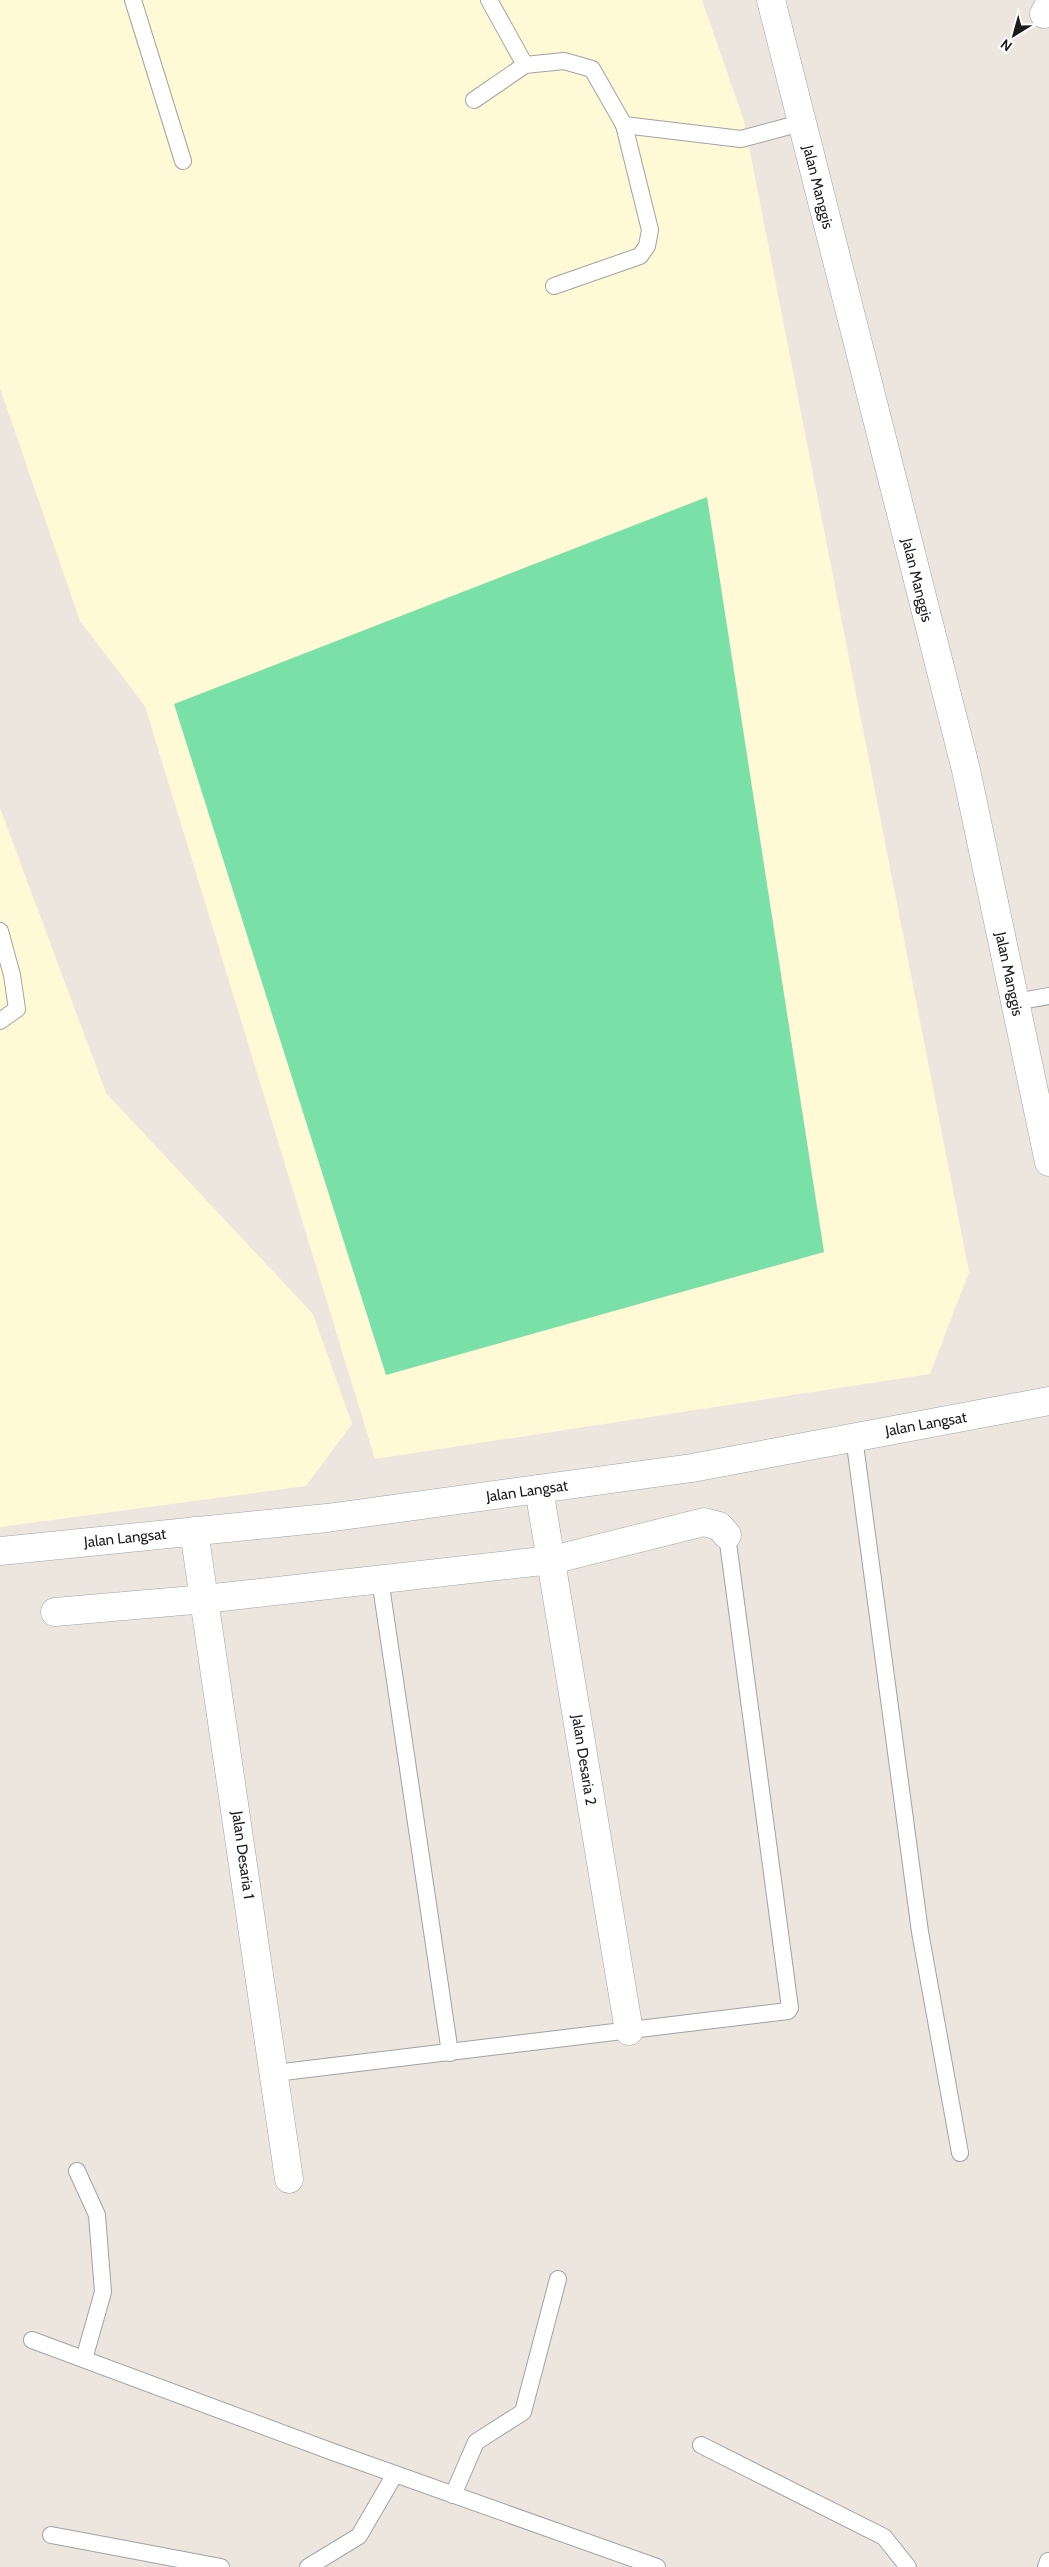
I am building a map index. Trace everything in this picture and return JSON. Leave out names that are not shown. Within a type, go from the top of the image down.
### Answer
[{"type":"street","name":"Jalan Manggis","points":[[771,0],[966,770],[1049,1162]]},
{"type":"street","name":"Jalan Langsat","points":[[0,1551],[328,1518],[692,1468],[1049,1402]]},
{"type":"street","name":"Jalan Desaria 2","points":[[539,1489],[629,2031]]},
{"type":"street","points":[[56,1612],[205,1599],[552,1560],[704,1522],[719,1526],[727,1536]]},
{"type":"street","name":"Jalan Desaria 1","points":[[194,1531],[275,2073],[289,2179]]},
{"type":"lane","points":[[133,0],[184,161]]},
{"type":"lane","points":[[489,0],[525,65]]},
{"type":"lane","points":[[474,100],[525,65],[564,61],[592,68],[624,125],[650,230],[647,246],[640,256],[554,286]]},
{"type":"lane","points":[[624,125],[741,140],[802,124]]},
{"type":"lane","points":[[0,931],[12,975],[17,1009],[0,1021]]},
{"type":"lane","points":[[1015,1002],[1049,996]]},
{"type":"lane","points":[[854,1437],[920,1932],[960,2153]]},
{"type":"lane","points":[[275,2073],[784,2013],[790,2008],[727,1536]]},
{"type":"lane","points":[[380,1579],[450,2053]]},
{"type":"lane","points":[[77,2170],[96,2215],[103,2292],[84,2359]]},
{"type":"lane","points":[[453,2495],[476,2442],[523,2412],[558,2279]]},
{"type":"lane","points":[[32,2340],[395,2474],[657,2567]]},
{"type":"lane","points":[[701,2446],[884,2537],[908,2567]]},
{"type":"lane","points":[[308,2567],[359,2536],[395,2474]]},
{"type":"lane","points":[[51,2535],[221,2567]]},
{"type":"shaded area","points":[[0,0],[702,0],[744,121],[969,1272],[930,1374],[375,1459],[145,706],[80,621],[0,388]]},
{"type":"shaded area","points":[[0,808],[106,1093],[313,1314],[352,1424],[306,1486],[0,1527]]},
{"type":"green space","points":[[707,497],[824,1252],[386,1375],[174,704]]}]
